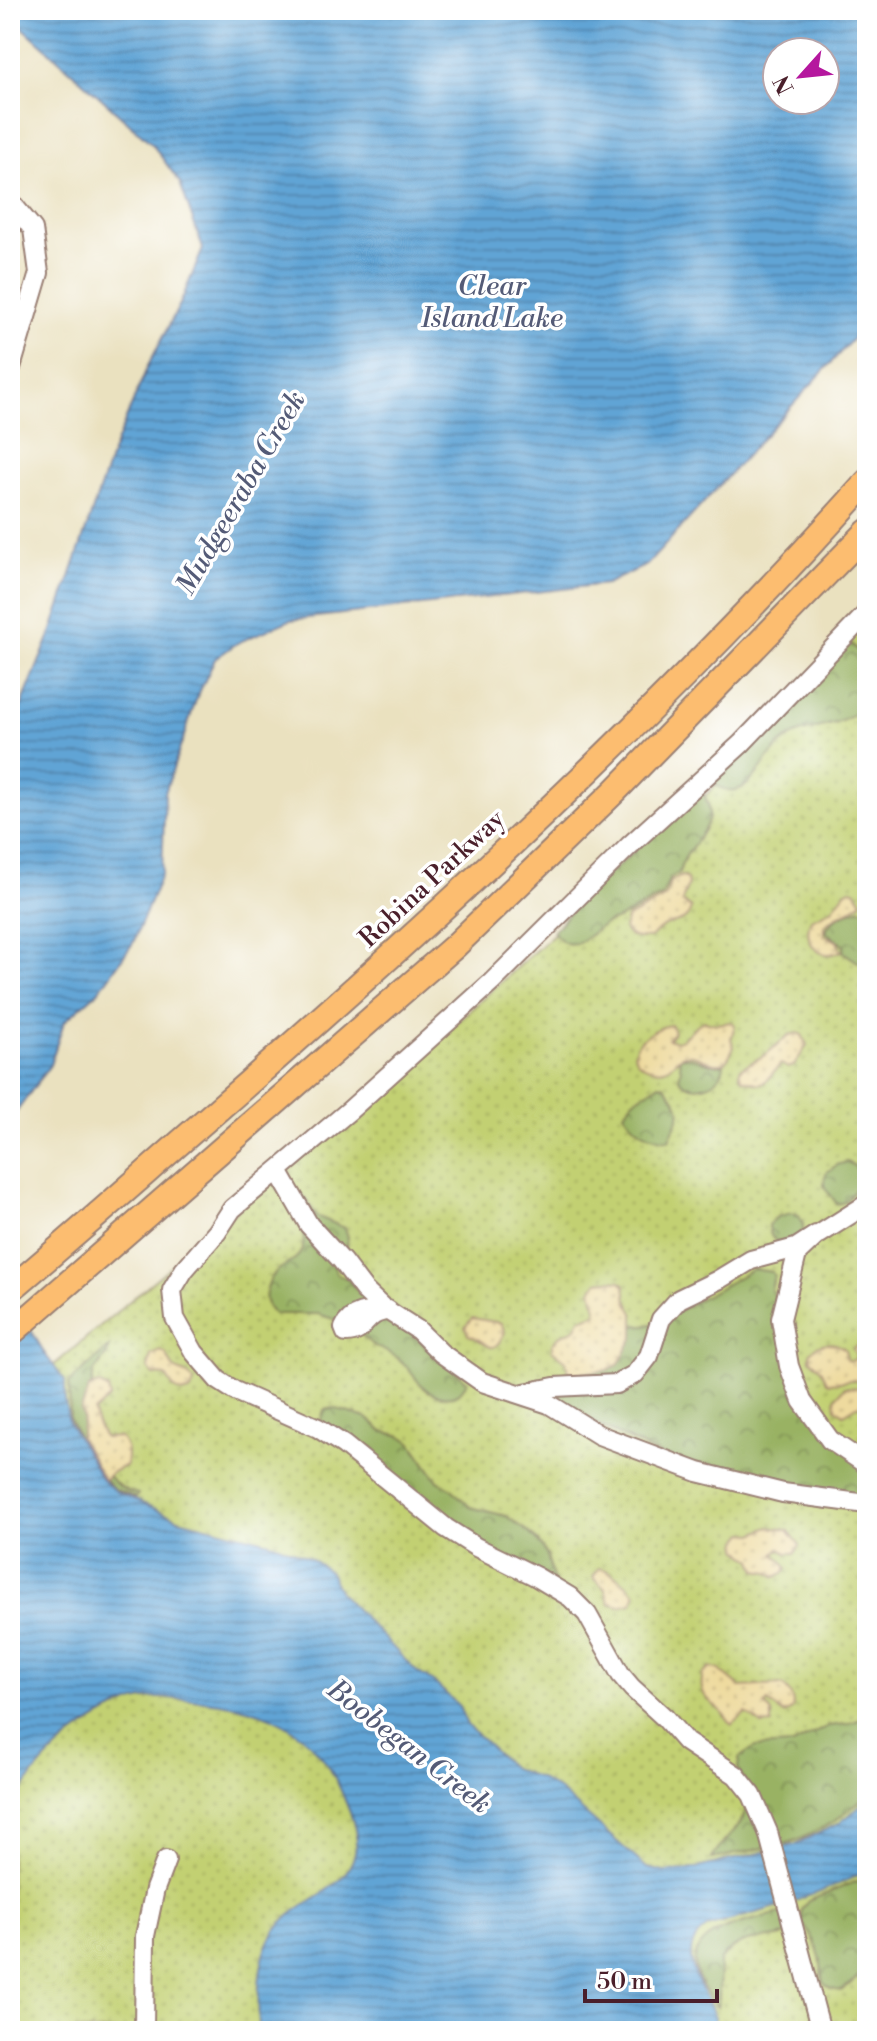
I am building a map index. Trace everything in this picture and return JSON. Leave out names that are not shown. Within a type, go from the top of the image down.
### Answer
[{"type":"main road","name":"Robina Parkway","points":[[18,1284],[449,903],[675,685],[867,482]]},
{"type":"main road","points":[[10,1334],[455,946],[616,790],[867,532]]},
{"type":"street","points":[[10,201],[33,229],[39,273],[10,371]]},
{"type":"street","points":[[821,2031],[768,1832],[752,1795],[736,1775],[686,1742],[632,1688],[621,1675],[587,1614],[570,1597],[446,1528],[344,1445],[318,1428],[235,1391],[218,1380],[207,1370],[175,1318],[172,1290],[232,1209],[492,982],[629,846],[741,744],[867,613]]},
{"type":"street","points":[[278,1171],[309,1225],[364,1290],[388,1310],[482,1382],[520,1393],[549,1396],[617,1384],[635,1374],[649,1356],[661,1319],[679,1299],[751,1260],[796,1248],[867,1204]]},
{"type":"street","points":[[816,1235],[797,1254],[781,1319],[789,1366],[802,1401],[830,1440],[867,1465]]},
{"type":"street","points":[[778,1253],[792,1259],[792,1270]]},
{"type":"street","points":[[549,1396],[599,1435],[698,1472],[783,1493],[867,1504]]},
{"type":"street","points":[[144,2031],[145,1936],[155,1889],[166,1860]]},
{"type":"green space","points":[[867,620],[867,2031],[10,2031],[10,1406],[53,1366],[432,1045],[707,794]]},
{"type":"green space","points":[[850,643],[861,656],[866,670],[865,698],[858,710],[848,718],[808,730],[781,744],[744,787],[724,789],[712,783],[716,772]]},
{"type":"green space","points":[[702,791],[708,804],[707,825],[679,873],[670,878],[662,896],[605,924],[579,942],[566,943],[560,939],[553,931],[585,895]]},
{"type":"green space","points":[[857,909],[867,909],[867,968],[843,952],[844,946],[826,932],[834,920]]},
{"type":"green space","points":[[682,1057],[724,1064],[713,1082],[699,1087],[691,1086],[679,1078],[679,1060]]},
{"type":"green space","points":[[659,1084],[664,1085],[680,1111],[669,1140],[643,1132],[624,1113],[634,1100]]},
{"type":"green space","points":[[847,1162],[858,1170],[861,1183],[845,1202],[837,1204],[824,1186],[826,1173]]},
{"type":"green space","points":[[297,1194],[306,1198],[316,1216],[345,1228],[348,1237],[346,1249],[334,1259],[336,1273],[348,1279],[366,1301],[339,1321],[318,1314],[274,1314],[265,1298],[273,1276],[302,1250],[303,1231]]},
{"type":"green space","points":[[791,1213],[799,1216],[803,1232],[786,1242],[776,1241],[769,1224],[777,1217]]},
{"type":"green space","points":[[753,1269],[772,1272],[774,1276],[771,1290],[778,1303],[795,1395],[867,1469],[867,1498],[845,1499],[662,1456],[553,1403],[552,1392],[573,1382],[567,1373],[570,1369],[591,1367],[633,1326],[655,1324]]},
{"type":"green space","points":[[389,1314],[467,1382],[460,1392],[447,1396],[427,1390],[399,1359],[370,1343],[361,1334]]},
{"type":"green space","points":[[109,1347],[94,1372],[82,1435],[111,1479],[138,1494],[136,1498],[114,1489],[106,1481],[81,1444],[70,1419],[69,1383]]},
{"type":"green space","points":[[333,1408],[367,1418],[382,1431],[402,1436],[411,1442],[438,1481],[451,1488],[470,1507],[506,1516],[523,1528],[537,1540],[547,1556],[554,1581],[484,1549],[320,1423],[324,1410]]},
{"type":"green space","points":[[867,1717],[867,1796],[832,1823],[803,1838],[778,1846],[738,1769],[739,1758],[755,1747],[793,1745],[828,1726]]},
{"type":"green space","points":[[746,1804],[768,1847],[712,1859],[742,1820]]},
{"type":"green space","points":[[867,1877],[867,1965],[861,1975],[841,1991],[831,1989],[823,1983],[820,1957],[802,1923],[802,1909],[808,1901]]},
{"type":"green space","points":[[784,1912],[789,1934],[738,1945],[720,1960],[717,2007],[701,1983],[695,1963],[698,1949],[723,1929]]},
{"type":"sand","points":[[681,876],[687,879],[688,885],[682,902],[691,908],[686,918],[665,926],[650,938],[629,935],[624,929],[627,918],[665,897],[671,881]]},
{"type":"sand","points":[[850,889],[855,890],[862,901],[824,926],[824,935],[837,941],[841,951],[833,954],[819,952],[808,935],[811,919],[832,909]]},
{"type":"sand","points":[[705,1021],[716,1024],[732,1022],[735,1025],[731,1039],[734,1047],[726,1062],[716,1063],[685,1055],[660,1070],[641,1064],[635,1058],[638,1044],[644,1037],[662,1027],[671,1025],[674,1032],[668,1039],[674,1041],[684,1038],[695,1026]]},
{"type":"sand","points":[[798,1033],[807,1045],[794,1066],[788,1068],[781,1064],[765,1082],[759,1084],[742,1079],[739,1073],[741,1068],[765,1055],[789,1035]]},
{"type":"sand","points":[[598,1281],[621,1281],[625,1285],[627,1301],[634,1313],[634,1337],[618,1365],[607,1370],[572,1374],[566,1361],[552,1350],[552,1344],[559,1336],[575,1329],[580,1319],[597,1313],[592,1289]]},
{"type":"sand","points":[[472,1318],[501,1323],[505,1332],[496,1346],[488,1346],[468,1335],[465,1327]]},
{"type":"sand","points":[[867,1342],[867,1406],[857,1406],[844,1414],[836,1408],[835,1398],[845,1387],[860,1388],[859,1382],[827,1382],[821,1369],[810,1359],[810,1353],[821,1344],[831,1343],[845,1349],[847,1360],[851,1361],[857,1358],[853,1348]]},
{"type":"sand","points":[[161,1351],[174,1369],[192,1379],[191,1391],[179,1392],[166,1376],[154,1375],[148,1368],[151,1355]]},
{"type":"sand","points":[[98,1384],[108,1389],[110,1398],[94,1412],[96,1422],[104,1438],[119,1437],[127,1453],[126,1465],[104,1480],[80,1438],[81,1410],[89,1388]]},
{"type":"sand","points":[[769,1527],[788,1530],[800,1545],[795,1553],[779,1549],[774,1554],[787,1568],[776,1577],[757,1570],[753,1560],[738,1549],[739,1540],[745,1533],[754,1534]]},
{"type":"sand","points":[[599,1568],[613,1574],[636,1594],[632,1603],[619,1606],[609,1603],[605,1589],[593,1577]]},
{"type":"sand","points":[[711,1668],[718,1669],[740,1687],[781,1685],[791,1696],[792,1710],[784,1714],[768,1702],[765,1705],[772,1713],[772,1724],[762,1725],[746,1713],[732,1725],[702,1691],[703,1674]]},
{"type":"water","name":"Clear Island Lake","points":[[10,10],[867,10],[867,323],[647,565],[606,584],[290,620],[237,643],[215,659],[197,697],[165,793],[162,873],[133,943],[98,992],[64,1022],[50,1065],[10,1121],[10,734],[52,630],[113,450],[147,368],[180,304],[203,249],[180,183],[152,144],[10,16]]},
{"type":"water","name":"Boobegan Creek","points":[[10,1294],[45,1354],[65,1381],[69,1423],[103,1481],[117,1492],[179,1519],[274,1543],[310,1558],[330,1572],[340,1593],[415,1670],[436,1684],[459,1706],[467,1725],[512,1768],[539,1778],[561,1792],[647,1868],[664,1872],[684,1871],[794,1845],[838,1824],[867,1801],[867,1870],[810,1896],[710,1926],[699,1934],[693,1944],[692,1964],[712,2012],[716,2031],[259,2031],[261,1970],[272,1936],[295,1912],[336,1883],[354,1858],[355,1828],[342,1793],[331,1770],[301,1735],[282,1723],[241,1707],[168,1698],[135,1701],[90,1724],[55,1750],[27,1783],[10,1821]]},
{"type":"water label","name":"Mudgeeraba Creek","points":[[241,493]]}]
